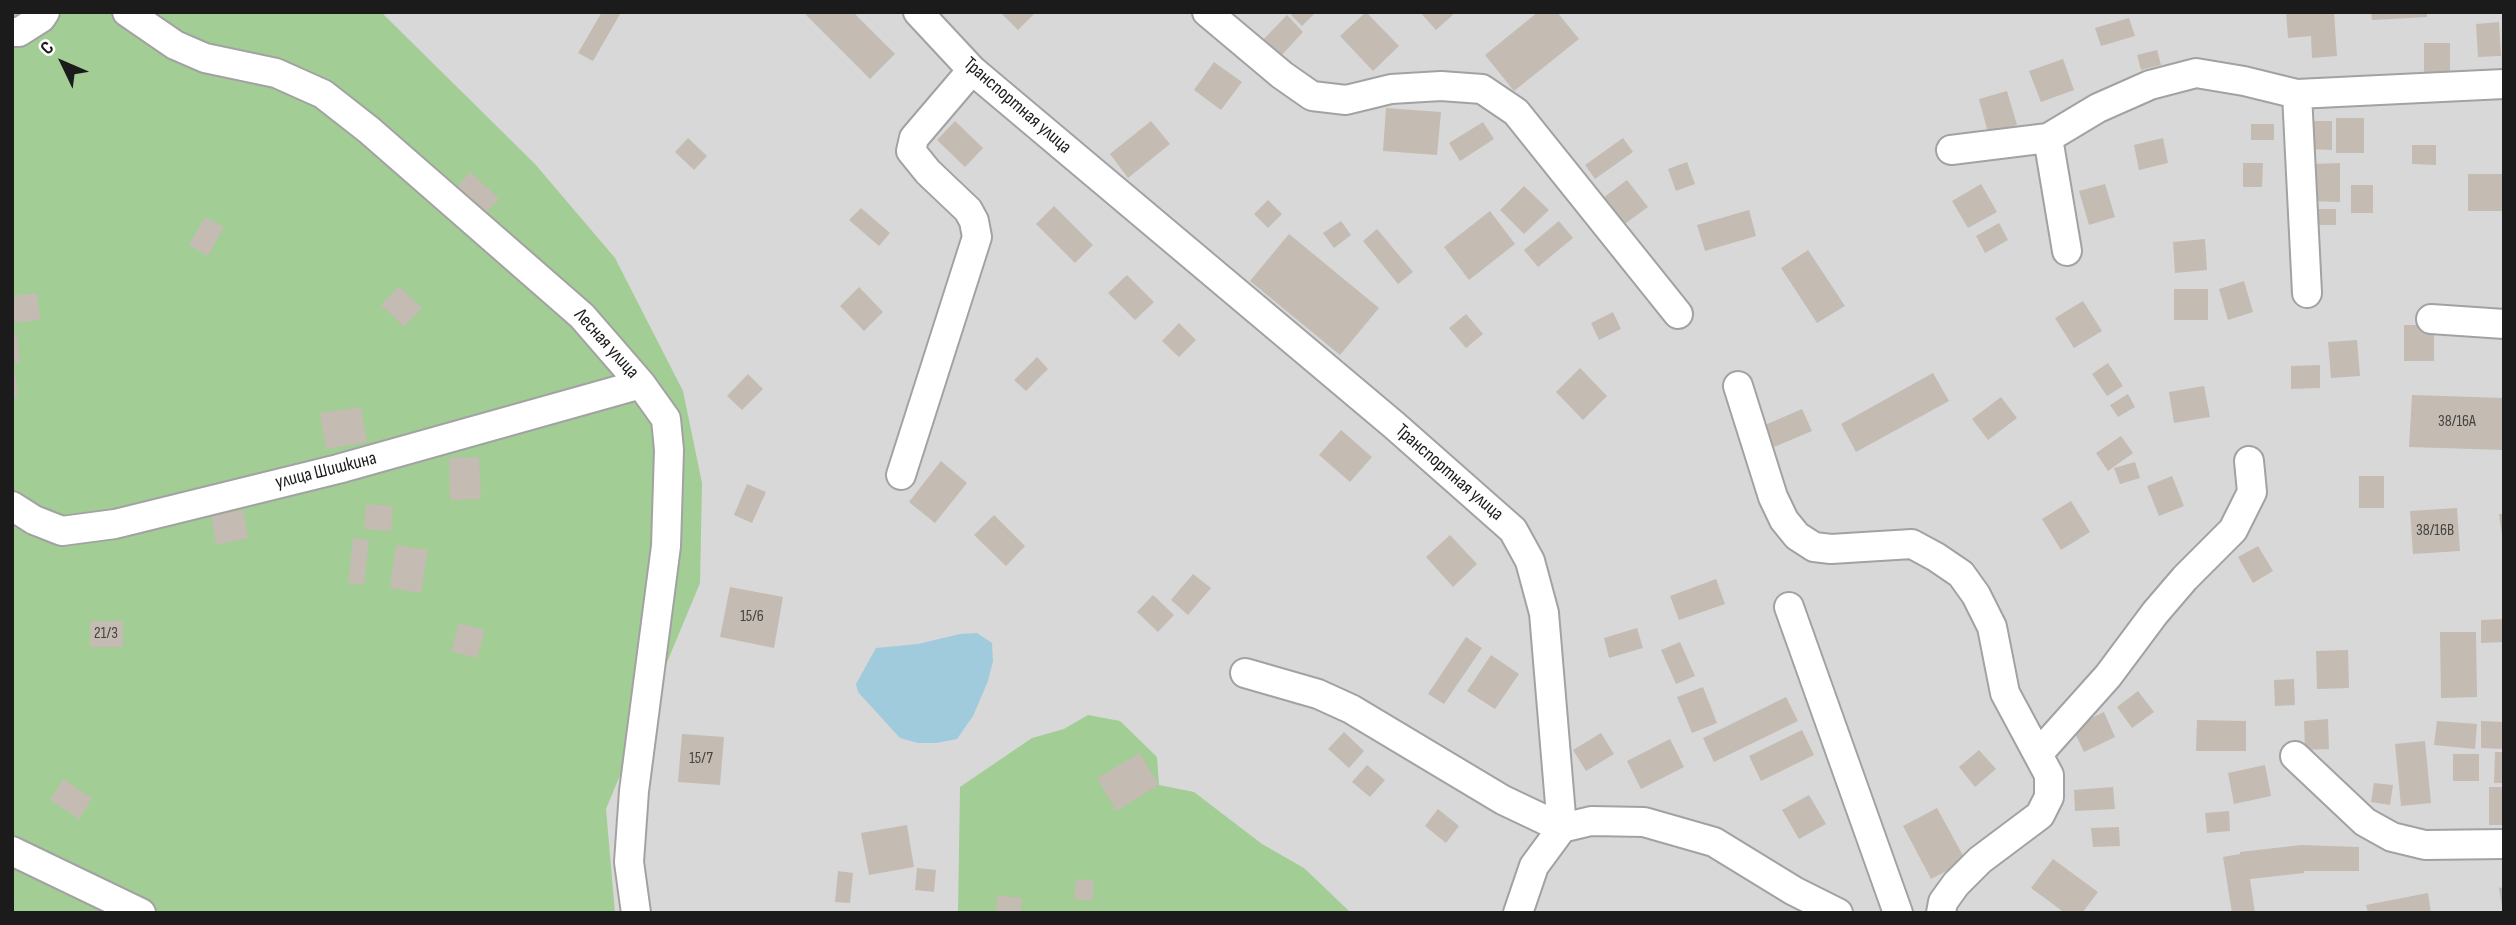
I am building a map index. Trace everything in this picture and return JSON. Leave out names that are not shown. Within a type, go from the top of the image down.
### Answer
[{"type":"street","points":[[12,33],[19,32],[41,18],[45,12]]},
{"type":"street","name":"Лесная улица","points":[[127,12],[175,45],[205,58],[276,73],[323,94],[369,130],[582,316],[641,384],[666,419],[669,450],[666,546],[634,791],[629,862],[636,913]]},
{"type":"street","name":"Транспортная улица","points":[[918,12],[972,70],[1394,425],[1513,530],[1530,561],[1544,613],[1562,828]]},
{"type":"street","points":[[1207,12],[1311,96],[1346,100],[1391,89],[1441,86],[1482,89],[1516,112],[1678,314]]},
{"type":"street","points":[[901,475],[977,237],[974,221],[968,210],[928,172],[911,151],[914,138],[972,70]]},
{"type":"street","points":[[1951,149],[2048,138],[2098,108],[2150,85],[2196,73],[2297,94],[2504,84]]},
{"type":"street","points":[[2297,94],[2307,293]]},
{"type":"street","points":[[2048,138],[2067,251]]},
{"type":"street","points":[[2431,319],[2504,324]]},
{"type":"street","name":"улица Шишкина","points":[[12,506],[34,520],[62,531],[115,524],[338,469],[641,384]]},
{"type":"street","points":[[1738,386],[1773,497],[1784,520],[1797,536],[1814,547],[1831,549],[1912,544],[1961,574],[1976,595],[1992,627],[2005,693],[2049,775],[2049,797],[2040,815],[1980,860],[1956,884],[1943,902],[1941,913]]},
{"type":"street","points":[[2039,753],[2108,676],[2177,587],[2233,530],[2252,492],[2249,461]]},
{"type":"street","points":[[1789,607],[1898,913]]},
{"type":"street","points":[[1245,673],[1318,694],[1351,709],[1503,800],[1562,828],[1591,821],[1644,822],[1714,842],[1794,891],[1838,913]]},
{"type":"street","points":[[2295,756],[2365,822],[2392,837],[2425,845],[2504,844]]},
{"type":"street","points":[[1518,913],[1534,866],[1562,828]]},
{"type":"street","points":[[12,851],[141,913]]},
{"type":"shaded area","points":[[12,12],[2504,12],[2504,913],[12,913]]},
{"type":"green space","points":[[12,12],[381,12],[535,164],[615,258],[683,391],[702,483],[700,583],[606,809],[615,913],[12,913]]},
{"type":"green space","points":[[1088,715],[1120,721],[1157,757],[1159,785],[1194,792],[1262,844],[1304,868],[1351,913],[958,913],[960,787],[1032,738],[1064,729]]},
{"type":"water","points":[[977,633],[992,643],[993,661],[988,681],[973,716],[957,739],[918,743],[900,738],[858,692],[856,684],[876,648],[918,644],[960,634]]},
{"type":"building","points":[[602,12],[620,14],[593,61],[578,53]]},
{"type":"building","points":[[853,12],[895,54],[870,79],[805,14]]},
{"type":"building","points":[[1000,12],[1036,12],[1018,30]]},
{"type":"building","points":[[1293,12],[1316,12],[1302,26],[1291,15]]},
{"type":"building","points":[[1366,12],[1399,46],[1373,71],[1340,36]]},
{"type":"building","points":[[1420,12],[1456,12],[1436,30]]},
{"type":"building","points":[[1538,12],[1557,12],[1579,39],[1514,91],[1485,55]]},
{"type":"building","points":[[2286,12],[2334,12],[2337,56],[2312,58],[2311,36],[2288,38]]},
{"type":"building","points":[[2371,12],[2427,12],[2427,17],[2372,20]]},
{"type":"building","points":[[1287,15],[1303,32],[1279,58],[1261,42]]},
{"type":"building","points":[[2129,18],[2135,36],[2101,46],[2095,28]]},
{"type":"building","points":[[2499,22],[2501,56],[2478,57],[2476,24]]},
{"type":"building","points":[[2424,43],[2450,43],[2450,80],[2424,80]]},
{"type":"building","points":[[2157,50],[2161,65],[2141,70],[2137,55]]},
{"type":"building","points":[[2063,59],[2074,90],[2041,102],[2029,71]]},
{"type":"building","points":[[1214,62],[1242,82],[1221,110],[1194,90]]},
{"type":"building","points":[[2007,91],[2017,125],[1988,133],[1979,99]]},
{"type":"building","points":[[1386,108],[1441,112],[1437,155],[1383,151]]},
{"type":"building","points":[[2336,118],[2364,118],[2364,153],[2336,153]]},
{"type":"building","points":[[955,121],[983,148],[965,167],[937,140]]},
{"type":"building","points":[[1151,121],[1170,144],[1128,178],[1110,154]]},
{"type":"building","points":[[2307,121],[2332,121],[2332,150],[2307,149]]},
{"type":"building","points":[[1483,122],[1494,139],[1460,161],[1449,143]]},
{"type":"building","points":[[2251,124],[2274,124],[2274,140],[2251,140]]},
{"type":"building","points":[[688,138],[707,156],[694,170],[675,152]]},
{"type":"building","points":[[1623,138],[1633,152],[1595,179],[1585,165]]},
{"type":"building","points":[[2163,138],[2168,163],[2139,170],[2134,145]]},
{"type":"building","points":[[2412,145],[2436,145],[2436,165],[2412,164]]},
{"type":"building","points":[[1687,162],[1695,184],[1676,191],[1668,169]]},
{"type":"building","points":[[2243,163],[2263,163],[2262,187],[2243,187]]},
{"type":"building","points":[[2340,163],[2340,202],[2310,201],[2312,164]]},
{"type":"building","points":[[470,172],[499,198],[486,213],[457,187]]},
{"type":"building","points":[[2468,174],[2504,174],[2504,211],[2468,211]]},
{"type":"building","points":[[1627,180],[1648,207],[1615,231],[1595,204]]},
{"type":"building","points":[[1981,184],[1997,212],[1968,228],[1952,201]]},
{"type":"building","points":[[2105,184],[2115,217],[2089,225],[2079,191]]},
{"type":"building","points":[[2351,185],[2373,185],[2373,213],[2351,213]]},
{"type":"building","points":[[1524,186],[1549,210],[1524,234],[1500,210]]},
{"type":"building","points":[[1268,200],[1282,214],[1268,228],[1254,214]]},
{"type":"building","points":[[1054,206],[1093,245],[1075,263],[1036,224]]},
{"type":"building","points":[[861,208],[890,233],[879,246],[849,220]]},
{"type":"building","points":[[2316,209],[2336,209],[2336,225],[2316,225]]},
{"type":"building","points":[[1749,210],[1756,236],[1705,251],[1697,225]]},
{"type":"building","points":[[1490,211],[1515,244],[1469,280],[1444,247]]},
{"type":"building","points":[[205,217],[224,227],[208,256],[189,245]]},
{"type":"building","points":[[1341,221],[1351,235],[1334,248],[1323,233]]},
{"type":"building","points":[[1559,221],[1573,238],[1538,267],[1524,250]]},
{"type":"building","points":[[1999,223],[2008,240],[1985,253],[1976,236]]},
{"type":"building","points":[[1377,229],[1413,272],[1398,284],[1363,241]]},
{"type":"building","points":[[1289,234],[1379,308],[1340,355],[1250,281]]},
{"type":"building","points":[[2205,239],[2207,270],[2175,273],[2173,242]]},
{"type":"building","points":[[1808,250],[1845,306],[1817,323],[1781,268]]},
{"type":"building","points":[[1127,275],[1154,302],[1135,320],[1108,293]]},
{"type":"building","points":[[2244,281],[2253,312],[2228,320],[2219,289]]},
{"type":"building","points":[[399,286],[422,308],[404,327],[381,305]]},
{"type":"building","points":[[859,287],[883,312],[864,331],[840,306]]},
{"type":"building","points":[[2174,289],[2208,289],[2208,320],[2174,320]]},
{"type":"building","points":[[37,293],[40,320],[12,323],[12,296]]},
{"type":"building","points":[[2083,301],[2102,331],[2074,348],[2055,318]]},
{"type":"building","points":[[1613,312],[1621,329],[1599,340],[1591,323]]},
{"type":"building","points":[[1466,314],[1483,334],[1466,348],[1449,328]]},
{"type":"building","points":[[1179,323],[1196,340],[1179,357],[1162,341]]},
{"type":"building","points":[[2404,325],[2434,325],[2434,361],[2404,361]]},
{"type":"building","points":[[17,334],[20,362],[12,363],[12,335]]},
{"type":"building","points":[[2357,340],[2360,376],[2331,378],[2328,342]]},
{"type":"building","points":[[1037,357],[1048,369],[1026,391],[1014,380]]},
{"type":"building","points":[[2108,363],[2123,386],[2107,396],[2092,374]]},
{"type":"building","points":[[2320,365],[2320,388],[2291,389],[2291,366]]},
{"type":"building","points":[[1580,368],[1607,396],[1583,420],[1556,392]]},
{"type":"building","points":[[12,371],[15,371],[18,397],[12,398]]},
{"type":"building","points":[[1933,373],[1949,401],[1856,452],[1841,424]]},
{"type":"building","points":[[748,374],[763,389],[742,410],[727,396]]},
{"type":"building","points":[[2204,386],[2210,417],[2174,423],[2169,392]]},
{"type":"building","points":[[2128,394],[2135,407],[2118,417],[2110,405]]},
{"type":"building","points":[[2412,395],[2504,398],[2504,450],[2409,447]]},
{"type":"building","points":[[2001,397],[2017,418],[1988,440],[1972,419]]},
{"type":"building","points":[[361,407],[367,442],[326,449],[320,413]]},
{"type":"building","points":[[1802,409],[1812,431],[1774,447],[1765,425]]},
{"type":"building","points":[[1341,430],[1372,457],[1350,482],[1319,455]]},
{"type":"building","points":[[2121,436],[2133,453],[2108,471],[2096,453]]},
{"type":"building","points":[[479,457],[481,499],[450,500],[449,458]]},
{"type":"building","points":[[941,461],[967,483],[935,523],[909,502]]},
{"type":"building","points":[[2135,462],[2140,478],[2120,484],[2114,468]]},
{"type":"building","points":[[2172,476],[2184,506],[2159,516],[2147,486]]},
{"type":"building","points":[[2359,476],[2384,476],[2384,508],[2359,508]]},
{"type":"building","points":[[747,484],[766,492],[752,523],[734,515]]},
{"type":"building","points":[[2071,501],[2090,532],[2061,550],[2042,519]]},
{"type":"building","points":[[366,504],[393,506],[391,531],[364,529]]},
{"type":"building","points":[[2457,508],[2460,551],[2413,554],[2410,511]]},
{"type":"building","points":[[243,510],[248,538],[216,545],[211,516]]},
{"type":"building","points":[[2499,514],[2504,514],[2504,535],[2502,535]]},
{"type":"building","points":[[994,515],[1025,546],[1006,566],[974,535]]},
{"type":"building","points":[[1450,535],[1477,564],[1453,587],[1426,557]]},
{"type":"building","points":[[353,538],[369,540],[364,585],[348,583]]},
{"type":"building","points":[[396,545],[428,550],[421,593],[390,588]]},
{"type":"building","points":[[2258,546],[2273,571],[2253,583],[2238,557]]},
{"type":"building","points":[[1193,574],[1211,588],[1188,615],[1171,600]]},
{"type":"building","points":[[1716,579],[1725,604],[1679,620],[1670,596]]},
{"type":"building","points":[[730,587],[783,597],[774,648],[720,637]]},
{"type":"building","points":[[1153,595],[1174,615],[1158,632],[1137,612]]},
{"type":"building","points":[[2504,619],[2504,642],[2481,643],[2481,620]]},
{"type":"building","points":[[90,621],[123,621],[123,647],[90,647]]},
{"type":"building","points":[[459,623],[485,630],[477,658],[451,651]]},
{"type":"building","points":[[1637,628],[1643,648],[1609,658],[1604,638]]},
{"type":"building","points":[[2440,632],[2476,632],[2477,697],[2441,698]]},
{"type":"building","points":[[1466,637],[1482,648],[1444,704],[1428,694]]},
{"type":"building","points":[[1680,642],[1695,676],[1676,684],[1661,650]]},
{"type":"building","points":[[2348,650],[2349,688],[2317,689],[2316,651]]},
{"type":"building","points":[[1491,655],[1519,674],[1495,709],[1467,691]]},
{"type":"building","points":[[2294,679],[2295,705],[2275,706],[2274,680]]},
{"type":"building","points":[[1703,687],[1717,723],[1692,733],[1677,697]]},
{"type":"building","points":[[2138,691],[2154,712],[2132,728],[2117,707]]},
{"type":"building","points":[[1786,697],[1798,721],[1714,762],[1703,738]]},
{"type":"building","points":[[2104,712],[2115,737],[2084,752],[2072,727]]},
{"type":"building","points":[[2328,719],[2329,749],[2305,750],[2304,721]]},
{"type":"building","points":[[2197,720],[2246,721],[2246,751],[2196,751]]},
{"type":"building","points":[[2437,721],[2477,724],[2475,749],[2434,745]]},
{"type":"building","points":[[2481,721],[2504,722],[2504,749],[2481,748]]},
{"type":"building","points":[[1802,730],[1814,755],[1761,781],[1749,756]]},
{"type":"building","points":[[1344,732],[1364,751],[1349,768],[1328,749]]},
{"type":"building","points":[[1601,733],[1614,754],[1586,771],[1573,750]]},
{"type":"building","points":[[682,734],[724,737],[720,785],[678,782]]},
{"type":"building","points":[[1670,739],[1684,767],[1641,789],[1627,761]]},
{"type":"building","points":[[2425,741],[2431,803],[2401,806],[2395,744]]},
{"type":"building","points":[[1979,750],[1996,769],[1975,787],[1959,767]]},
{"type":"building","points":[[2495,752],[2504,752],[2504,783],[2494,783]]},
{"type":"building","points":[[1140,753],[1159,785],[1116,811],[1097,778]]},
{"type":"building","points":[[2453,754],[2479,754],[2479,781],[2453,781]]},
{"type":"building","points":[[1367,765],[1385,780],[1370,797],[1352,782]]},
{"type":"building","points":[[2265,765],[2271,796],[2234,804],[2228,773]]},
{"type":"building","points":[[63,779],[92,798],[79,819],[50,800]]},
{"type":"building","points":[[2374,783],[2393,785],[2390,805],[2371,802]]},
{"type":"building","points":[[2113,787],[2115,809],[2075,811],[2074,790]]},
{"type":"building","points":[[2489,787],[2504,787],[2504,825],[2489,825]]},
{"type":"building","points":[[1809,795],[1826,824],[1799,839],[1782,810]]},
{"type":"building","points":[[1937,808],[1966,861],[1931,879],[1903,826]]},
{"type":"building","points":[[1438,809],[1459,826],[1446,843],[1425,826]]},
{"type":"building","points":[[2229,811],[2230,831],[2207,833],[2205,813]]},
{"type":"building","points":[[907,825],[914,867],[869,875],[861,833]]},
{"type":"building","points":[[2119,827],[2120,846],[2093,847],[2091,828]]},
{"type":"building","points":[[2301,845],[2359,847],[2359,871],[2304,871],[2250,879],[2255,913],[2232,913],[2223,857],[2240,852]]},
{"type":"building","points":[[2053,859],[2098,892],[2082,913],[2065,913],[2031,888]]},
{"type":"building","points":[[917,868],[936,870],[934,892],[915,890]]},
{"type":"building","points":[[838,871],[853,873],[850,903],[835,902]]},
{"type":"building","points":[[1076,879],[1094,881],[1092,901],[1074,899]]},
{"type":"building","points":[[2504,887],[2504,907],[2502,907],[2499,888]]},
{"type":"building","points":[[2428,893],[2431,913],[2368,913],[2366,905]]},
{"type":"building","points":[[997,895],[1022,898],[1021,913],[996,913]]}]
